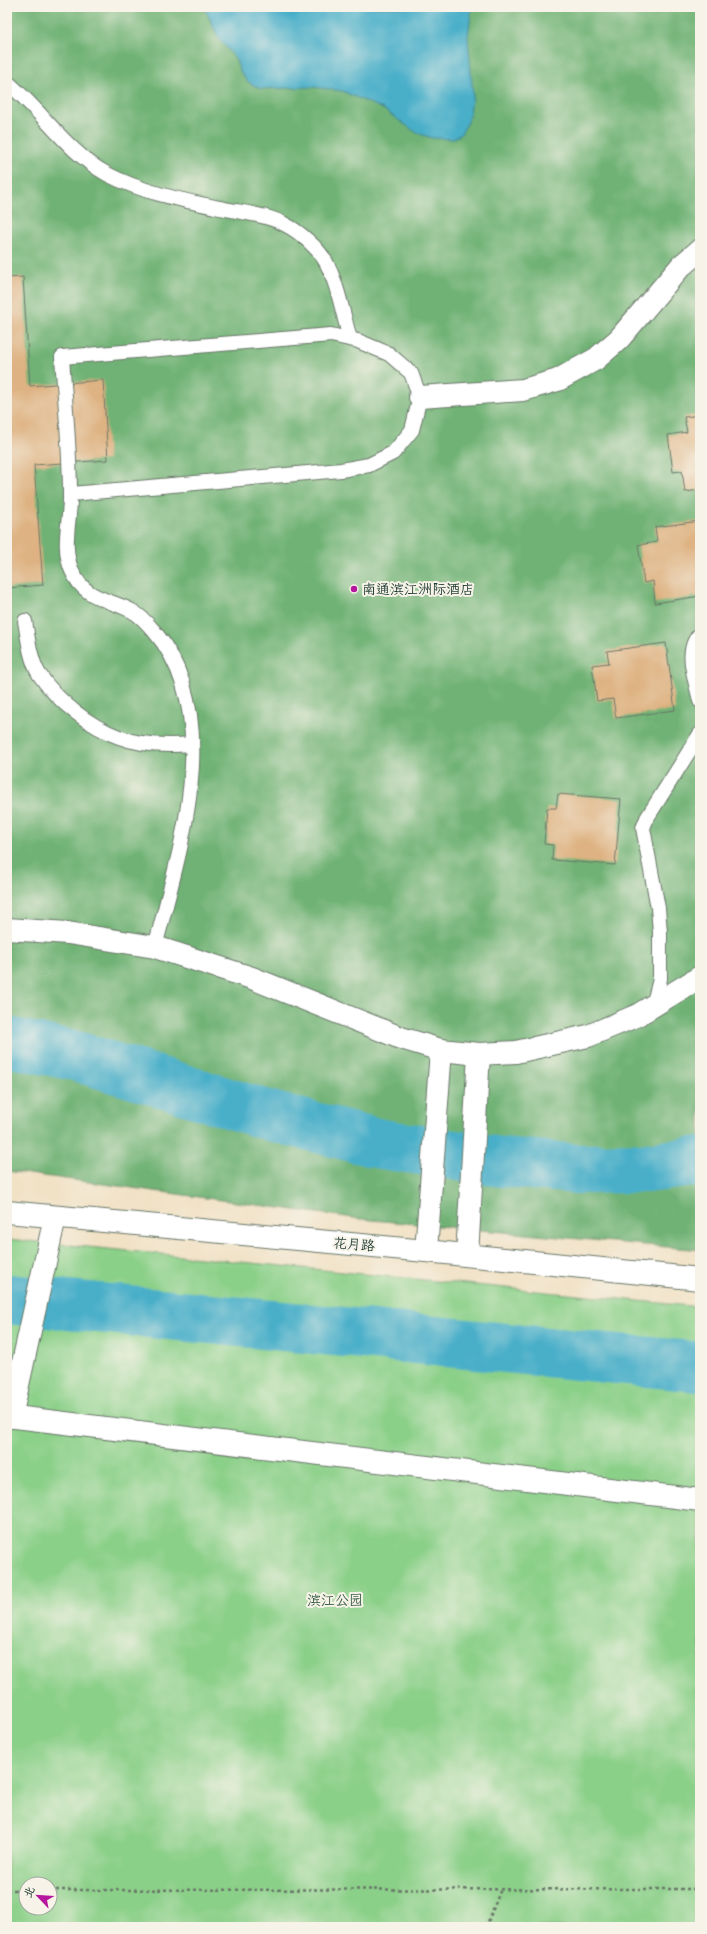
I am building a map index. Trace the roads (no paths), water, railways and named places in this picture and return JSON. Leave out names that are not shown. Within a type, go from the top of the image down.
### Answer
[{"type":"street","points":[[420,397],[523,390],[558,380],[596,359],[619,339],[681,266],[700,250]]},
{"type":"street","points":[[7,929],[68,933],[155,947],[252,978],[401,1038],[441,1050],[479,1054],[516,1052],[588,1036],[638,1015],[700,977]]},
{"type":"street","points":[[426,1251],[441,1050]]},
{"type":"street","points":[[467,1255],[479,1054]]},
{"type":"street","name":"花月路","points":[[7,1212],[55,1218],[426,1251],[700,1279]]},
{"type":"street","points":[[55,1218],[22,1367],[9,1417],[700,1500]]},
{"type":"lane","points":[[7,82],[72,148],[107,174],[133,185],[168,196],[261,216],[286,224],[307,241],[325,260],[334,282],[350,339]]},
{"type":"lane","points":[[70,494],[341,470],[369,465],[393,453],[412,430],[420,397],[410,373],[389,354],[350,339],[331,335],[62,357],[70,494],[66,545],[71,570],[80,585],[89,594],[134,612],[160,639],[171,655],[182,681],[188,707],[192,744],[189,804],[175,875],[155,947]]},
{"type":"lane","points":[[25,621],[29,646],[39,673],[55,693],[73,710],[120,738],[168,746],[192,744]]},
{"type":"lane","points":[[700,634],[692,644],[691,653],[700,701]]},
{"type":"lane","points":[[653,1006],[660,979],[660,932],[658,908],[643,828],[647,818],[700,734]]},
{"type":"water","points":[[204,7],[472,7],[468,37],[473,95],[468,122],[461,134],[453,139],[432,138],[417,133],[383,109],[342,91],[313,87],[261,89],[246,80],[240,71],[235,58],[219,39]]},
{"type":"waterway","points":[[7,1042],[76,1056],[274,1117],[381,1144],[501,1162],[578,1169],[647,1168],[700,1161]]},
{"type":"waterway","points":[[7,1299],[700,1367]]},
{"type":"place","name":"南通滨江洲际酒店","points":[[354,589]]},
{"type":"park label","name":"滨江公园","points":[[335,1600]]}]
